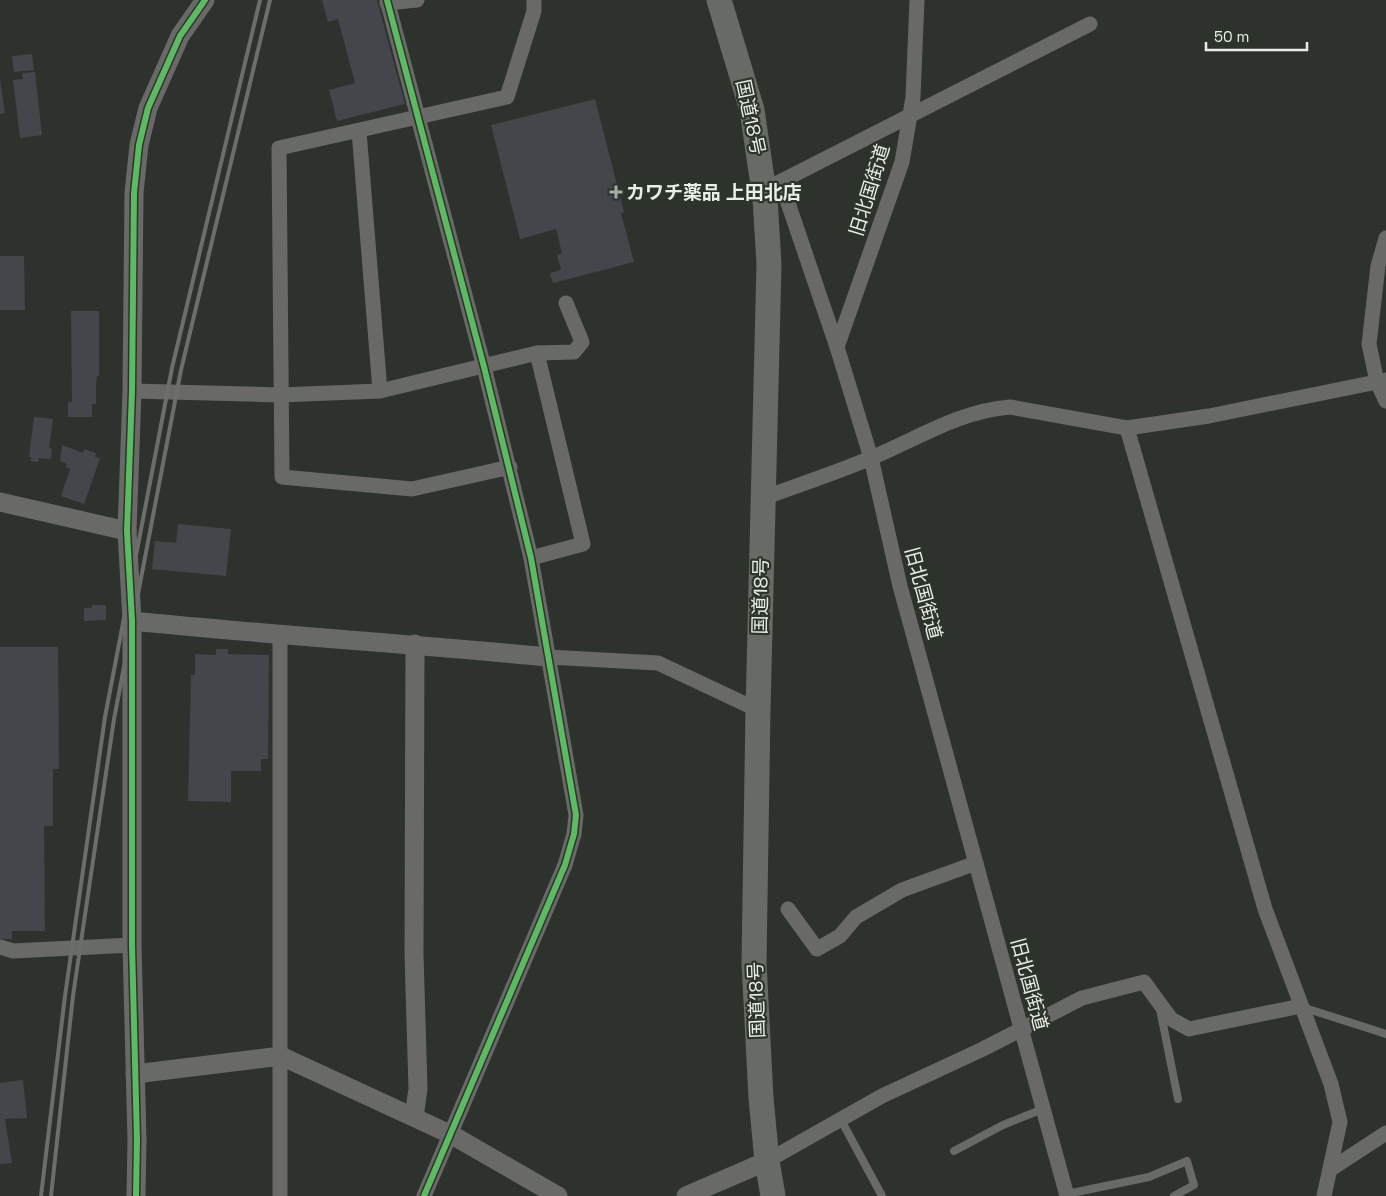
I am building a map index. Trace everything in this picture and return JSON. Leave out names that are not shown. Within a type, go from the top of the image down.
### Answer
[{"type":"highway","name":"国道18号","points":[[723,1],[752,110],[764,190],[769,283],[758,710],[754,963],[757,1036],[767,1161],[774,1196]]},
{"type":"street","points":[[136,1196],[132,944],[132,622],[128,530],[132,391],[134,193],[139,145],[148,108],[180,36],[205,0]]},
{"type":"street","points":[[417,0],[387,2],[510,467],[531,558],[576,814],[574,834],[565,865],[452,1136],[424,1196]]},
{"type":"street","points":[[510,467],[412,489],[282,478],[278,148],[507,97],[534,11],[534,0]]},
{"type":"street","name":"旧北国街道","points":[[917,0],[912,97],[902,162],[837,347],[871,458],[900,586],[1067,1195]]},
{"type":"street","points":[[764,190],[1090,24]]},
{"type":"street","points":[[359,131],[380,391]]},
{"type":"street","points":[[764,190],[785,194],[837,347]]},
{"type":"street","points":[[1386,238],[1378,266],[1369,344],[1386,401]]},
{"type":"street","points":[[132,391],[280,395],[380,391],[537,353],[574,352],[582,342],[566,303]]},
{"type":"street","points":[[531,558],[583,544],[537,353]]},
{"type":"street","points":[[763,498],[871,458],[950,422],[991,408],[1010,407],[1127,428],[1210,416],[1381,381]]},
{"type":"street","points":[[1127,428],[1265,909],[1331,1084],[1340,1122],[1324,1196]]},
{"type":"street","points":[[0,502],[128,530]]},
{"type":"street","points":[[132,622],[280,636],[415,644],[548,658],[658,663],[758,710]]},
{"type":"street","points":[[280,636],[280,1196]]},
{"type":"street","points":[[414,1117],[418,1089],[414,954],[415,644]]},
{"type":"street","points":[[788,909],[817,949],[840,936],[856,917],[902,890],[976,863]]},
{"type":"street","points":[[0,947],[13,951],[132,944]]},
{"type":"street","points":[[686,1196],[767,1161],[882,1096],[1021,1030],[1082,998],[1144,982],[1170,1019],[1189,1029],[1301,1006]]},
{"type":"street","points":[[135,1074],[281,1056],[452,1136],[558,1196]]},
{"type":"street","points":[[1331,1169],[1386,1133]]},
{"type":"lane","points":[[1158,1002],[1178,1099]]},
{"type":"lane","points":[[1301,1006],[1386,1034]]},
{"type":"lane","points":[[954,1151],[1003,1125],[1043,1109]]},
{"type":"lane","points":[[841,1120],[882,1196]]},
{"type":"lane","points":[[1067,1195],[1149,1177],[1187,1161],[1194,1185],[1174,1196]]},
{"type":"building","points":[[322,0],[377,0],[405,104],[337,121],[329,90],[355,83],[338,19],[328,22]]},
{"type":"building","points":[[32,54],[34,70],[14,72],[12,56]]},
{"type":"building","points":[[35,72],[42,135],[20,138],[13,80],[23,79],[22,73]]},
{"type":"building","points":[[0,79],[5,113],[0,114]]},
{"type":"building","points":[[595,99],[624,212],[621,213],[634,262],[553,283],[550,273],[561,270],[557,255],[562,253],[556,229],[520,239],[491,125]]},
{"type":"building","points":[[0,256],[24,256],[25,310],[0,310]]},
{"type":"building","points":[[71,311],[99,311],[99,376],[97,376],[96,384],[96,404],[92,404],[92,417],[68,417],[68,402],[72,402]]},
{"type":"building","points":[[34,417],[53,419],[49,448],[52,449],[51,459],[39,458],[38,462],[31,461],[31,457],[29,457]]},
{"type":"building","points":[[62,445],[83,453],[84,449],[96,453],[95,457],[100,458],[84,504],[61,496],[70,469],[65,467],[67,464],[60,461]]},
{"type":"building","points":[[178,524],[231,529],[226,576],[152,569],[155,541],[176,543]]},
{"type":"building","points":[[92,605],[106,605],[106,620],[84,621],[84,608],[92,608]]},
{"type":"building","points":[[0,647],[58,647],[59,769],[53,769],[53,826],[44,826],[45,931],[12,931],[12,939],[0,939]]},
{"type":"building","points":[[216,649],[228,649],[228,654],[269,655],[268,759],[261,759],[261,771],[231,771],[231,802],[188,801],[191,675],[195,675],[195,654],[216,655]]},
{"type":"building","points":[[23,1080],[27,1118],[5,1119],[12,1163],[0,1164],[0,1083]]},
{"type":"railway","points":[[41,1196],[65,996],[105,717],[172,368],[260,0]]},
{"type":"railway","points":[[51,1196],[73,996],[114,719],[181,370],[270,0]]},
{"type":"cycle path","points":[[136,1196],[137,1140],[132,945],[132,621],[127,531],[132,391],[134,193],[139,145],[148,108],[180,36],[205,0]]},
{"type":"cycle path","points":[[387,0],[484,367],[531,558],[576,815],[574,834],[565,865],[424,1196]]},
{"type":"place","name":"カワチ薬品 上田北店","points":[[616,192]]}]
